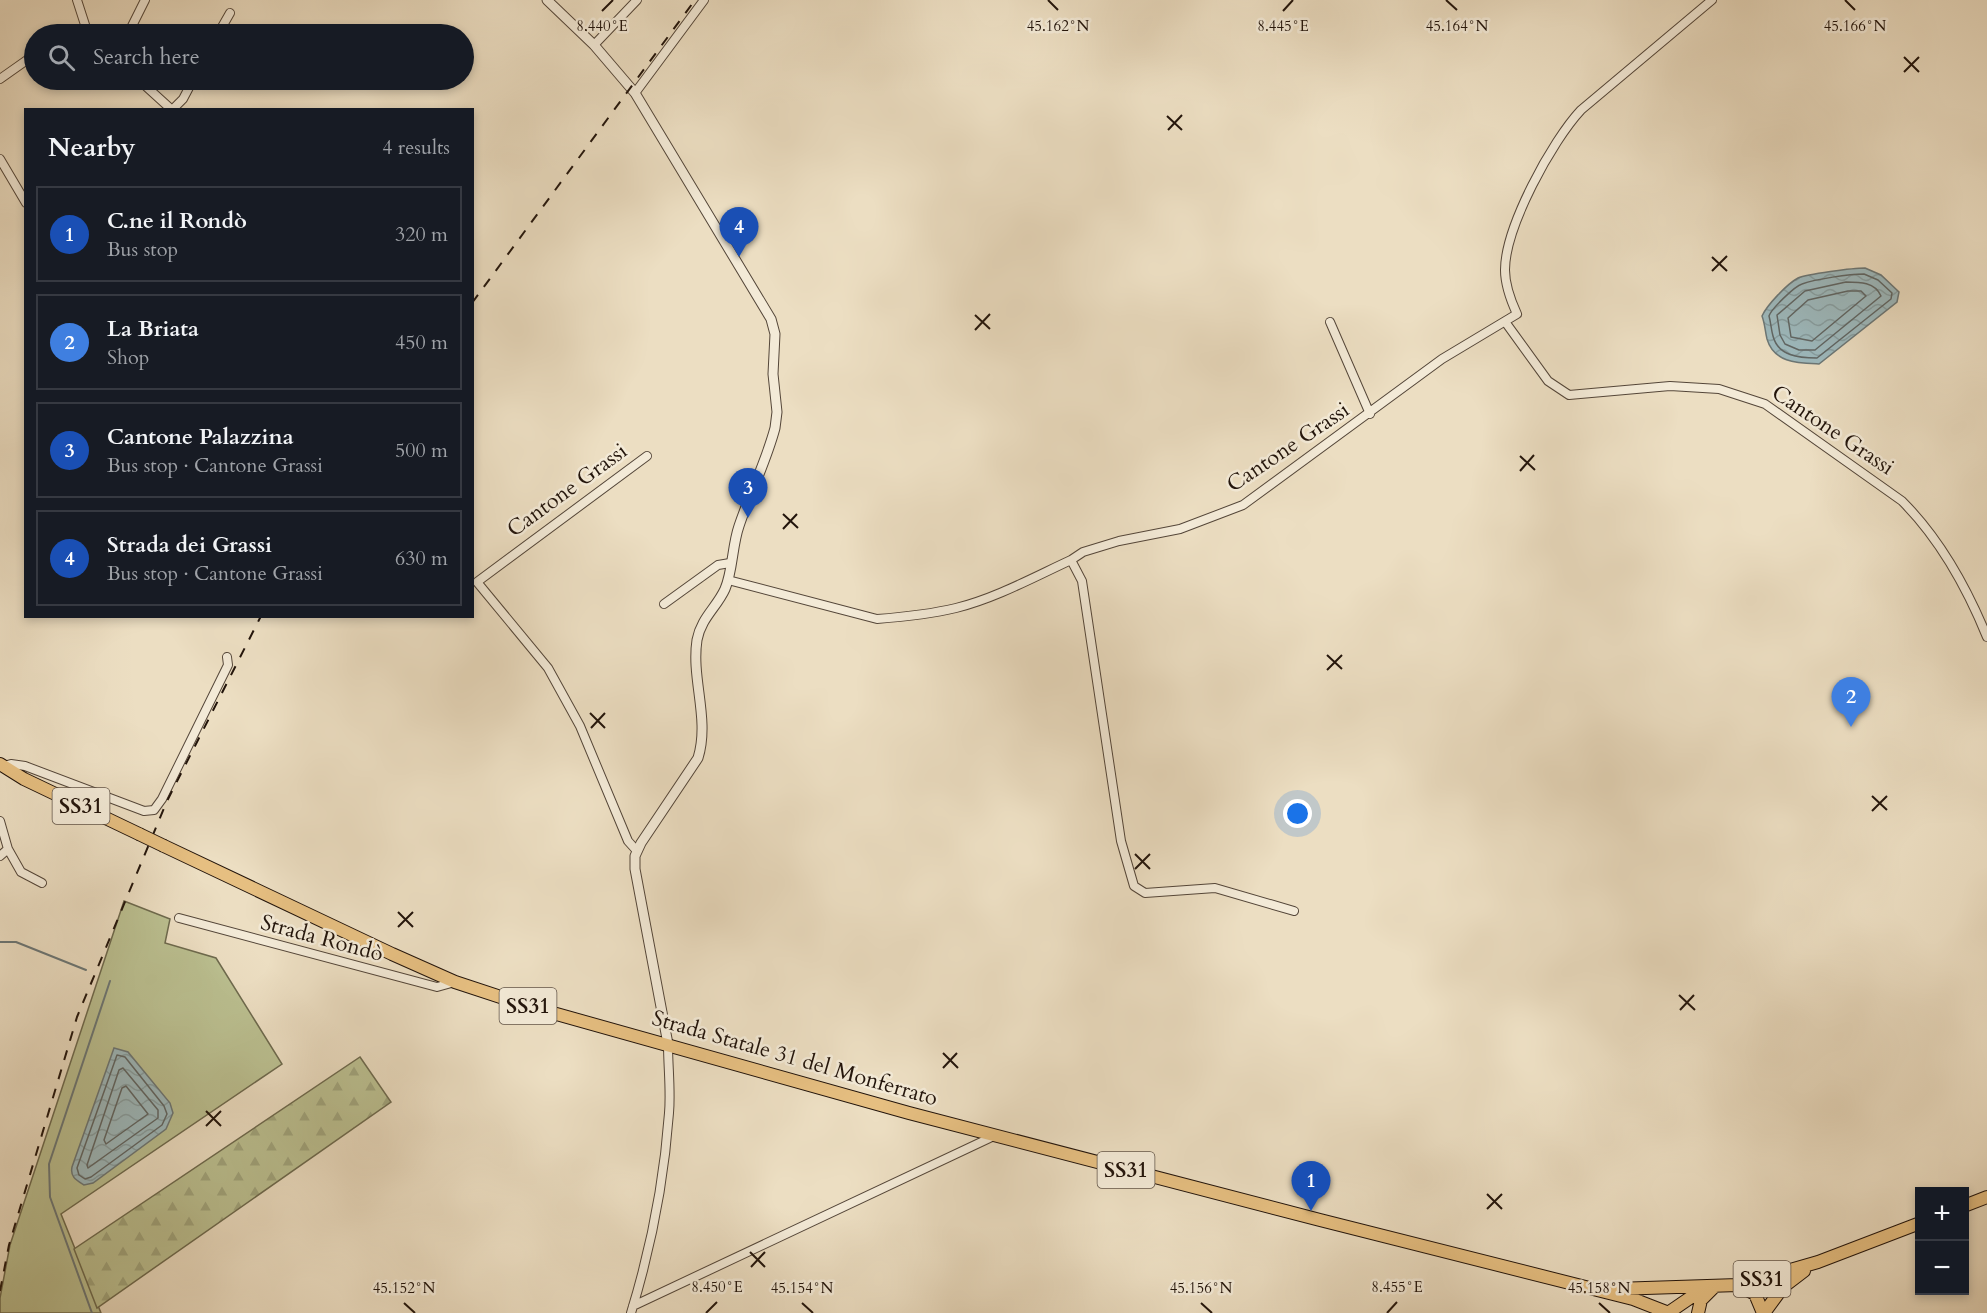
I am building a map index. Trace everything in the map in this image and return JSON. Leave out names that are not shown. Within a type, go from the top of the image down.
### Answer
[{"type":"main road","name":"Strada Statale 31 del Monferrato","points":[[1,768],[392,954],[455,982],[528,1006],[995,1135],[1641,1301],[1668,1313]]},
{"type":"main road","points":[[1969,1204],[1987,1197]]},
{"type":"main road","name":"Strada Statale 31 del Monferrato","points":[[1587,1288],[1709,1288],[1738,1285],[1818,1262],[1915,1225]]},
{"type":"main road","name":"Strada Statale 31 del Monferrato","points":[[1763,1313],[1787,1283],[1818,1262]]},
{"type":"main road","points":[[1738,1285],[1755,1294],[1763,1313]]},
{"type":"main road","points":[[1668,1313],[1709,1288]]},
{"type":"main road","points":[[1698,1313],[1701,1300],[1709,1288]]},
{"type":"street","points":[[77,0],[85,24]]},
{"type":"street","points":[[133,24],[145,0]]},
{"type":"street","points":[[547,0],[594,45],[633,90],[774,327],[775,428],[739,528],[728,580],[723,592],[702,623],[697,641],[696,663],[703,723],[698,758],[637,851],[635,868],[668,1044],[670,1111],[660,1193],[649,1256],[632,1310]]},
{"type":"street","points":[[594,45],[637,0]]},
{"type":"street","points":[[633,90],[704,0]]},
{"type":"street","points":[[1506,323],[1517,314],[1507,283],[1508,251],[1520,216],[1550,152],[1565,128],[1581,110],[1712,0]]},
{"type":"street","points":[[224,24],[230,13]]},
{"type":"street","points":[[0,80],[24,62]]},
{"type":"street","points":[[150,90],[170,108]]},
{"type":"street","points":[[174,108],[188,90]]},
{"type":"street","points":[[0,159],[24,200]]},
{"type":"street","points":[[1330,322],[1370,414]]},
{"type":"street","name":"Cantone Grassi","points":[[728,580],[877,619],[955,608],[990,597],[1071,560],[1083,552],[1119,541],[1180,529],[1243,505],[1370,414],[1442,358],[1490,329],[1506,323],[1548,381],[1569,395],[1670,386],[1719,389],[1765,404],[1902,501],[1920,519],[1973,602],[1987,637]]},
{"type":"street","name":"Cantone Grassi","points":[[637,851],[628,841],[580,726],[548,668],[477,582],[647,456]]},
{"type":"street","points":[[1071,560],[1082,581],[1121,841],[1134,886],[1145,893],[1215,888],[1294,911]]},
{"type":"street","points":[[664,604],[718,565],[730,563]]},
{"type":"street","points":[[1,768],[11,764],[25,766],[144,811],[154,810],[162,799],[228,665],[227,657]]},
{"type":"street","points":[[0,821],[8,849],[21,872],[42,883]]},
{"type":"street","points":[[0,856],[8,849]]},
{"type":"street","name":"Strada Rondò","points":[[179,918],[436,987],[455,982]]},
{"type":"street","points":[[632,1310],[995,1135]]},
{"type":"street","points":[[1641,1301],[1650,1307],[1652,1313]]},
{"type":"green space","points":[[124,901],[170,919],[165,943],[216,958],[282,1064],[61,1214],[101,1313],[0,1313],[0,1298],[10,1245]]},
{"type":"green space","points":[[360,1057],[391,1102],[97,1308],[74,1249]]},
{"type":"water","points":[[1865,268],[1881,275],[1899,292],[1897,302],[1819,364],[1788,360],[1775,353],[1767,339],[1762,316],[1783,290],[1803,276]]},
{"type":"water","points":[[114,1048],[128,1052],[170,1103],[173,1113],[166,1129],[93,1183],[84,1185],[73,1176],[72,1167]]},
{"type":"waterway","points":[[0,942],[16,942],[86,970]]},
{"type":"waterway","points":[[92,1313],[50,1197],[49,1164],[110,981]]},
{"type":"railway","points":[[474,300],[695,0]]},
{"type":"railway","points":[[0,1291],[9,1245],[77,1017],[167,801],[260,618]]},
{"type":"place","name":"Strada dei Grassi","points":[[739,257]]},
{"type":"place","name":"Cantone Palazzina","points":[[748,518]]},
{"type":"place","name":"La Briata","points":[[1851,727]]},
{"type":"place","name":"C.ne il Rondò","points":[[1311,1211]]}]
